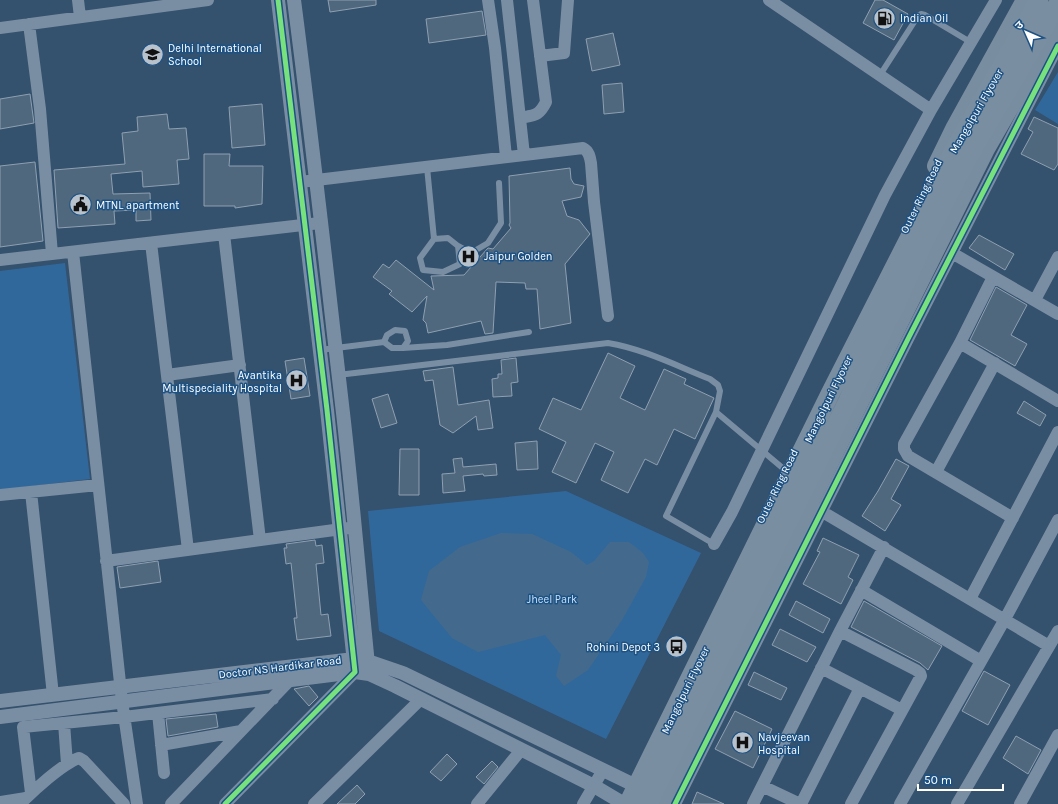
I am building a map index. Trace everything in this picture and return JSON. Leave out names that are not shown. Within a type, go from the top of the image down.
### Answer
[{"type":"highway","name":"Mangolpuri Flyover","points":[[623,803],[948,161],[1039,0]]},
{"type":"highway","name":"Mangolpuri Flyover","points":[[648,804],[896,304],[922,246],[962,168],[1058,4]]},
{"type":"main road","name":"Outer Ring Road","points":[[623,803],[630,783],[955,127],[1025,0]]},
{"type":"main road","points":[[662,804],[710,708],[816,507],[986,149],[1058,24]]},
{"type":"main road","points":[[673,696],[710,708]]},
{"type":"street","points":[[78,0],[80,17]]},
{"type":"street","points":[[0,28],[173,2],[208,0]]},
{"type":"street","points":[[224,804],[354,665],[320,350],[278,0]]},
{"type":"street","points":[[294,0],[317,180],[320,223],[355,527],[369,668]]},
{"type":"street","points":[[488,0],[495,48],[506,157]]},
{"type":"street","points":[[507,0],[524,155]]},
{"type":"street","points":[[520,118],[536,115],[542,110],[546,102],[533,0]]},
{"type":"street","points":[[540,56],[564,53],[568,0]]},
{"type":"street","points":[[769,0],[932,110]]},
{"type":"street","points":[[714,544],[886,195],[932,110],[996,0]]},
{"type":"street","points":[[29,24],[40,109],[52,254]]},
{"type":"street","points":[[675,804],[816,507],[952,252],[1058,46]]},
{"type":"street","points":[[300,182],[583,148],[588,152],[591,163],[594,202],[608,316]]},
{"type":"street","points":[[0,260],[320,223]]},
{"type":"street","points":[[224,234],[260,540]]},
{"type":"street","points":[[151,243],[188,550]]},
{"type":"street","points":[[73,252],[120,686],[137,804]]},
{"type":"street","points":[[952,252],[1058,314]]},
{"type":"street","points":[[1034,300],[1058,257]]},
{"type":"street","points":[[993,276],[960,343],[904,444],[904,449],[908,456],[1012,518]]},
{"type":"street","points":[[960,343],[1058,401]]},
{"type":"street","points":[[936,472],[995,363]]},
{"type":"street","points":[[167,375],[240,365]]},
{"type":"street","points":[[970,599],[1058,432]]},
{"type":"street","points":[[0,495],[98,485]]},
{"type":"street","points":[[31,492],[53,695]]},
{"type":"street","points":[[816,507],[1049,646]]},
{"type":"street","points":[[900,804],[1005,620],[1058,520]]},
{"type":"street","points":[[106,561],[355,527]]},
{"type":"street","points":[[752,804],[884,548]]},
{"type":"street","points":[[861,590],[982,661]]},
{"type":"street","points":[[840,631],[916,670],[921,676],[851,804]]},
{"type":"street","points":[[957,804],[1058,631]]},
{"type":"street","name":"Doctor NS Hardikar Road","points":[[0,701],[120,686],[354,665],[403,673],[630,783]]},
{"type":"street","name":"Doctor NS Hardikar Road","points":[[0,717],[290,680],[354,665]]},
{"type":"street","name":"Doctor NS Hardikar Road","points":[[369,668],[421,699],[594,786],[623,803]]},
{"type":"street","points":[[821,668],[902,710]]},
{"type":"street","points":[[171,804],[290,680]]},
{"type":"street","points":[[762,786],[800,804],[860,688]]},
{"type":"street","points":[[26,798],[23,727],[124,717],[273,698]]},
{"type":"street","points":[[314,804],[421,699]]},
{"type":"street","points":[[158,713],[164,772]]},
{"type":"street","points":[[64,723],[67,764]]},
{"type":"street","points":[[161,745],[241,731]]},
{"type":"street","points":[[1020,804],[1058,735]]},
{"type":"street","points":[[477,804],[521,750]]},
{"type":"street","points":[[0,802],[26,798],[70,761],[79,758],[84,761],[124,804]]},
{"type":"street","points":[[583,804],[603,770]]},
{"type":"lane","points":[[880,75],[918,16],[921,14],[972,42]]},
{"type":"lane","points":[[427,167],[434,239],[420,258],[423,270],[443,272],[460,264],[458,246]]},
{"type":"lane","points":[[434,239],[448,238],[458,246],[471,253],[488,243],[500,223],[499,183]]},
{"type":"lane","points":[[384,342],[387,335],[395,330],[405,331],[408,341],[403,348]]},
{"type":"lane","points":[[320,350],[384,342],[392,348],[447,345],[529,332]]},
{"type":"lane","points":[[338,375],[608,343],[642,352],[710,379],[718,385],[720,390],[716,412],[666,516],[714,544]]},
{"type":"lane","points":[[716,412],[785,470]]},
{"type":"green space","points":[[1058,72],[1058,124],[1035,110]]},
{"type":"green space","points":[[65,263],[90,479],[0,490],[0,271]]},
{"type":"green space","name":"Jheel Park","points":[[566,491],[701,553],[606,739],[379,631],[368,511]]},
{"type":"shaded area","points":[[501,533],[532,534],[571,552],[587,565],[594,561],[610,542],[629,542],[643,553],[649,562],[646,577],[622,620],[588,670],[564,686],[556,676],[561,655],[545,635],[478,652],[452,638],[421,600],[429,571],[460,547]]},
{"type":"building","points":[[328,0],[376,0],[376,5],[330,12]]},
{"type":"building","name":"Indian Oil","points":[[875,0],[883,0],[908,14],[894,40],[863,23]]},
{"type":"building","points":[[482,11],[486,35],[429,43],[426,19]]},
{"type":"building","points":[[613,33],[620,65],[592,71],[586,39]]},
{"type":"building","points":[[622,83],[624,112],[604,114],[602,85]]},
{"type":"building","points":[[30,94],[34,123],[0,129],[0,99]]},
{"type":"building","points":[[262,104],[265,145],[232,148],[229,107]]},
{"type":"building","points":[[167,114],[169,129],[186,128],[189,159],[177,160],[179,184],[143,187],[142,171],[111,174],[113,194],[150,193],[151,220],[136,221],[136,210],[114,211],[115,224],[58,228],[54,170],[125,164],[122,133],[138,131],[137,117]]},
{"type":"building","points":[[1034,117],[1058,128],[1058,164],[1054,170],[1021,154],[1033,132],[1028,129]]},
{"type":"building","points":[[204,154],[230,154],[229,166],[263,166],[262,204],[235,208],[235,206],[204,206]]},
{"type":"building","points":[[35,162],[43,241],[0,247],[0,166]]},
{"type":"building","points":[[570,168],[571,179],[574,184],[584,186],[581,197],[562,201],[567,216],[579,220],[590,234],[565,264],[571,323],[540,329],[537,289],[526,289],[525,283],[496,282],[493,333],[485,334],[481,321],[428,333],[426,323],[423,320],[427,296],[412,312],[389,294],[392,291],[373,277],[383,264],[389,268],[396,260],[434,290],[431,276],[464,275],[488,248],[493,249],[511,228],[509,225],[509,176]]},
{"type":"building","points":[[979,235],[1014,254],[1005,270],[969,248]]},
{"type":"building","points":[[996,287],[1027,305],[1011,335],[1027,344],[1015,366],[970,340]]},
{"type":"building","points":[[608,353],[635,366],[620,398],[645,410],[664,369],[686,379],[684,384],[714,398],[695,439],[674,429],[657,465],[645,459],[628,493],[601,480],[614,452],[595,443],[576,483],[552,472],[566,442],[539,429],[553,398],[581,410]]},
{"type":"building","points":[[304,358],[310,396],[291,399],[285,361]]},
{"type":"building","points":[[516,358],[518,382],[511,383],[512,396],[493,397],[492,379],[498,378],[498,374],[502,374],[501,360]]},
{"type":"building","points":[[453,367],[458,405],[489,400],[493,428],[478,430],[476,416],[453,433],[440,425],[433,380],[425,381],[423,371]]},
{"type":"building","points":[[388,394],[397,423],[381,428],[372,399]]},
{"type":"building","points":[[1024,401],[1046,415],[1040,426],[1017,413]]},
{"type":"building","points":[[537,441],[538,469],[517,470],[515,443]]},
{"type":"building","points":[[400,449],[419,449],[419,495],[399,495]]},
{"type":"building","points":[[462,458],[463,467],[496,464],[497,475],[484,476],[483,474],[463,476],[465,491],[443,493],[442,474],[455,473],[453,459]]},
{"type":"building","points":[[896,459],[909,466],[891,499],[901,505],[885,531],[862,516]]},
{"type":"building","points":[[823,538],[859,555],[848,577],[853,580],[841,604],[803,584],[820,552],[817,551]]},
{"type":"building","points":[[315,540],[316,546],[322,545],[324,563],[316,564],[321,615],[328,614],[331,636],[297,640],[294,618],[297,618],[291,563],[286,564],[284,548],[287,548],[286,544]]},
{"type":"building","points":[[158,561],[161,582],[120,588],[117,567]]},
{"type":"building","points":[[796,601],[830,619],[823,633],[789,615]]},
{"type":"building","points":[[864,601],[942,646],[928,670],[920,663],[851,627]]},
{"type":"building","points":[[780,629],[816,647],[807,662],[772,645]]},
{"type":"building","points":[[984,671],[1010,685],[988,725],[962,711]]},
{"type":"building","points":[[754,672],[787,688],[781,700],[748,685]]},
{"type":"building","points":[[309,686],[318,697],[309,706],[294,689]]},
{"type":"building","points":[[735,711],[772,729],[753,768],[715,749]]},
{"type":"building","points":[[216,714],[218,727],[168,736],[166,719]]},
{"type":"building","points":[[1016,736],[1041,750],[1028,774],[1003,758]]},
{"type":"building","points":[[447,754],[457,764],[441,781],[430,772]]},
{"type":"building","points":[[492,761],[498,767],[484,784],[476,777]]},
{"type":"building","points":[[357,785],[365,794],[355,804],[337,804]]},
{"type":"building","points":[[697,792],[724,804],[692,804]]},
{"type":"cycle path","points":[[225,804],[355,672],[327,410],[278,0]]},
{"type":"cycle path","points":[[675,804],[909,337],[1058,46]]},
{"type":"place","name":"Indian Oil","points":[[885,18]]},
{"type":"place","name":"Delhi International School","points":[[153,54]]},
{"type":"place","name":"MTNL apartment","points":[[81,205]]},
{"type":"place","name":"Jaipur Golden","points":[[469,256]]},
{"type":"place","name":"Avantika Multispeciality Hospital","points":[[297,381]]},
{"type":"place","name":"Rohini Depot 3","points":[[676,647]]},
{"type":"place","name":"Navjeevan Hospital","points":[[743,743]]}]
